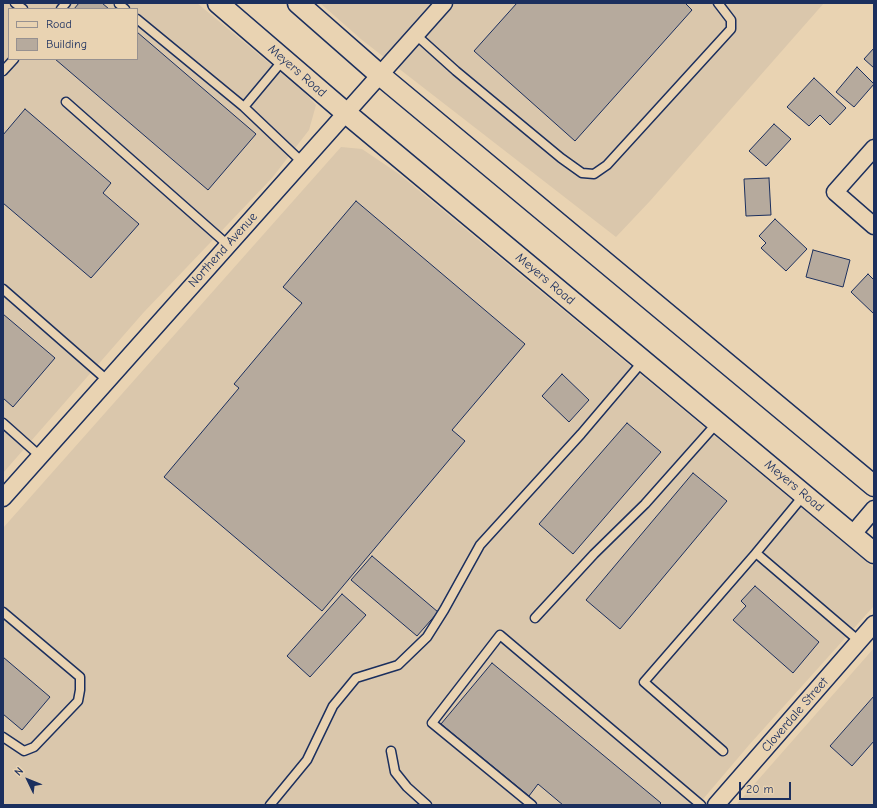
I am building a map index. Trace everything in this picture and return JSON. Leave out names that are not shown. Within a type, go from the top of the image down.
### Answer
[{"type":"street","name":"Meyers Road","points":[[218,3],[346,114],[874,553]]},
{"type":"street","points":[[298,3],[380,75],[874,486]]},
{"type":"street","name":"Northend Avenue","points":[[3,498],[444,3]]},
{"type":"street","points":[[874,148],[835,192],[874,226]]},
{"type":"street","points":[[852,535],[874,510]]},
{"type":"street","name":"Cloverdale Street","points":[[716,805],[874,624]]},
{"type":"lane","points":[[416,35],[456,71],[561,158],[582,172],[594,174],[607,165],[731,29],[731,20],[718,3]]},
{"type":"lane","points":[[138,20],[244,107],[302,162]]},
{"type":"lane","points":[[244,107],[284,59]]},
{"type":"lane","points":[[3,71],[13,60]]},
{"type":"lane","points":[[66,102],[228,245]]},
{"type":"lane","points":[[3,289],[107,380]]},
{"type":"lane","points":[[270,805],[307,760],[333,706],[356,678],[398,665],[427,637],[444,610],[480,545],[581,434],[643,361]]},
{"type":"lane","points":[[3,423],[40,456]]},
{"type":"lane","points":[[535,618],[594,554],[645,504],[717,423]]},
{"type":"lane","points":[[723,751],[644,682],[756,553],[804,495]]},
{"type":"lane","points":[[756,553],[859,641]]},
{"type":"lane","points":[[3,612],[80,677],[78,701],[34,747],[24,751],[3,737]]},
{"type":"lane","points":[[532,805],[432,723],[500,635],[701,805]]},
{"type":"lane","points":[[391,751],[395,772],[406,788],[427,805]]},
{"type":"shaded area","points":[[3,3],[197,3],[305,93],[316,105],[309,130],[272,178],[144,312],[3,473]]},
{"type":"shaded area","points":[[320,3],[824,3],[650,201],[616,237],[362,40]]},
{"type":"shaded area","points":[[341,147],[362,149],[399,174],[874,568],[873,607],[749,745],[698,805],[3,805],[3,528]]},
{"type":"shaded area","points":[[874,648],[874,805],[736,805]]},
{"type":"building","points":[[79,3],[102,3],[108,8],[75,8]]},
{"type":"building","points":[[517,3],[685,3],[692,10],[575,141],[474,51]]},
{"type":"building","points":[[138,33],[256,134],[208,190],[56,60],[138,60]]},
{"type":"building","points":[[874,48],[874,68],[864,59]]},
{"type":"building","points":[[857,67],[874,84],[854,107],[836,92]]},
{"type":"building","points":[[814,78],[846,108],[830,125],[820,115],[809,126],[787,107]]},
{"type":"building","points":[[25,109],[111,183],[103,193],[139,224],[91,278],[3,203],[3,135]]},
{"type":"building","points":[[774,124],[791,139],[766,166],[749,151]]},
{"type":"building","points":[[769,178],[771,215],[746,216],[744,179]]},
{"type":"building","points":[[356,201],[525,344],[452,430],[465,441],[322,611],[164,477],[239,388],[234,384],[302,303],[283,287]]},
{"type":"building","points":[[775,219],[807,249],[786,271],[761,248],[766,243],[759,236]]},
{"type":"building","points":[[813,250],[850,260],[843,287],[806,277]]},
{"type":"building","points":[[868,274],[874,280],[874,314],[851,292]]},
{"type":"building","points":[[3,314],[55,358],[13,407],[3,398]]},
{"type":"building","points":[[562,374],[589,400],[569,422],[542,396]]},
{"type":"building","points":[[627,423],[661,452],[573,554],[539,524]]},
{"type":"building","points":[[693,473],[727,501],[620,629],[586,600]]},
{"type":"building","points":[[372,556],[438,612],[417,636],[351,580]]},
{"type":"building","points":[[755,586],[819,642],[793,673],[733,620],[746,606],[741,601]]},
{"type":"building","points":[[342,594],[366,615],[310,677],[287,656]]},
{"type":"building","points":[[3,657],[50,697],[22,730],[3,714]]},
{"type":"building","points":[[492,663],[661,803],[659,805],[563,805],[538,784],[529,796],[441,724]]},
{"type":"building","points":[[874,696],[874,741],[852,766],[830,746]]}]
